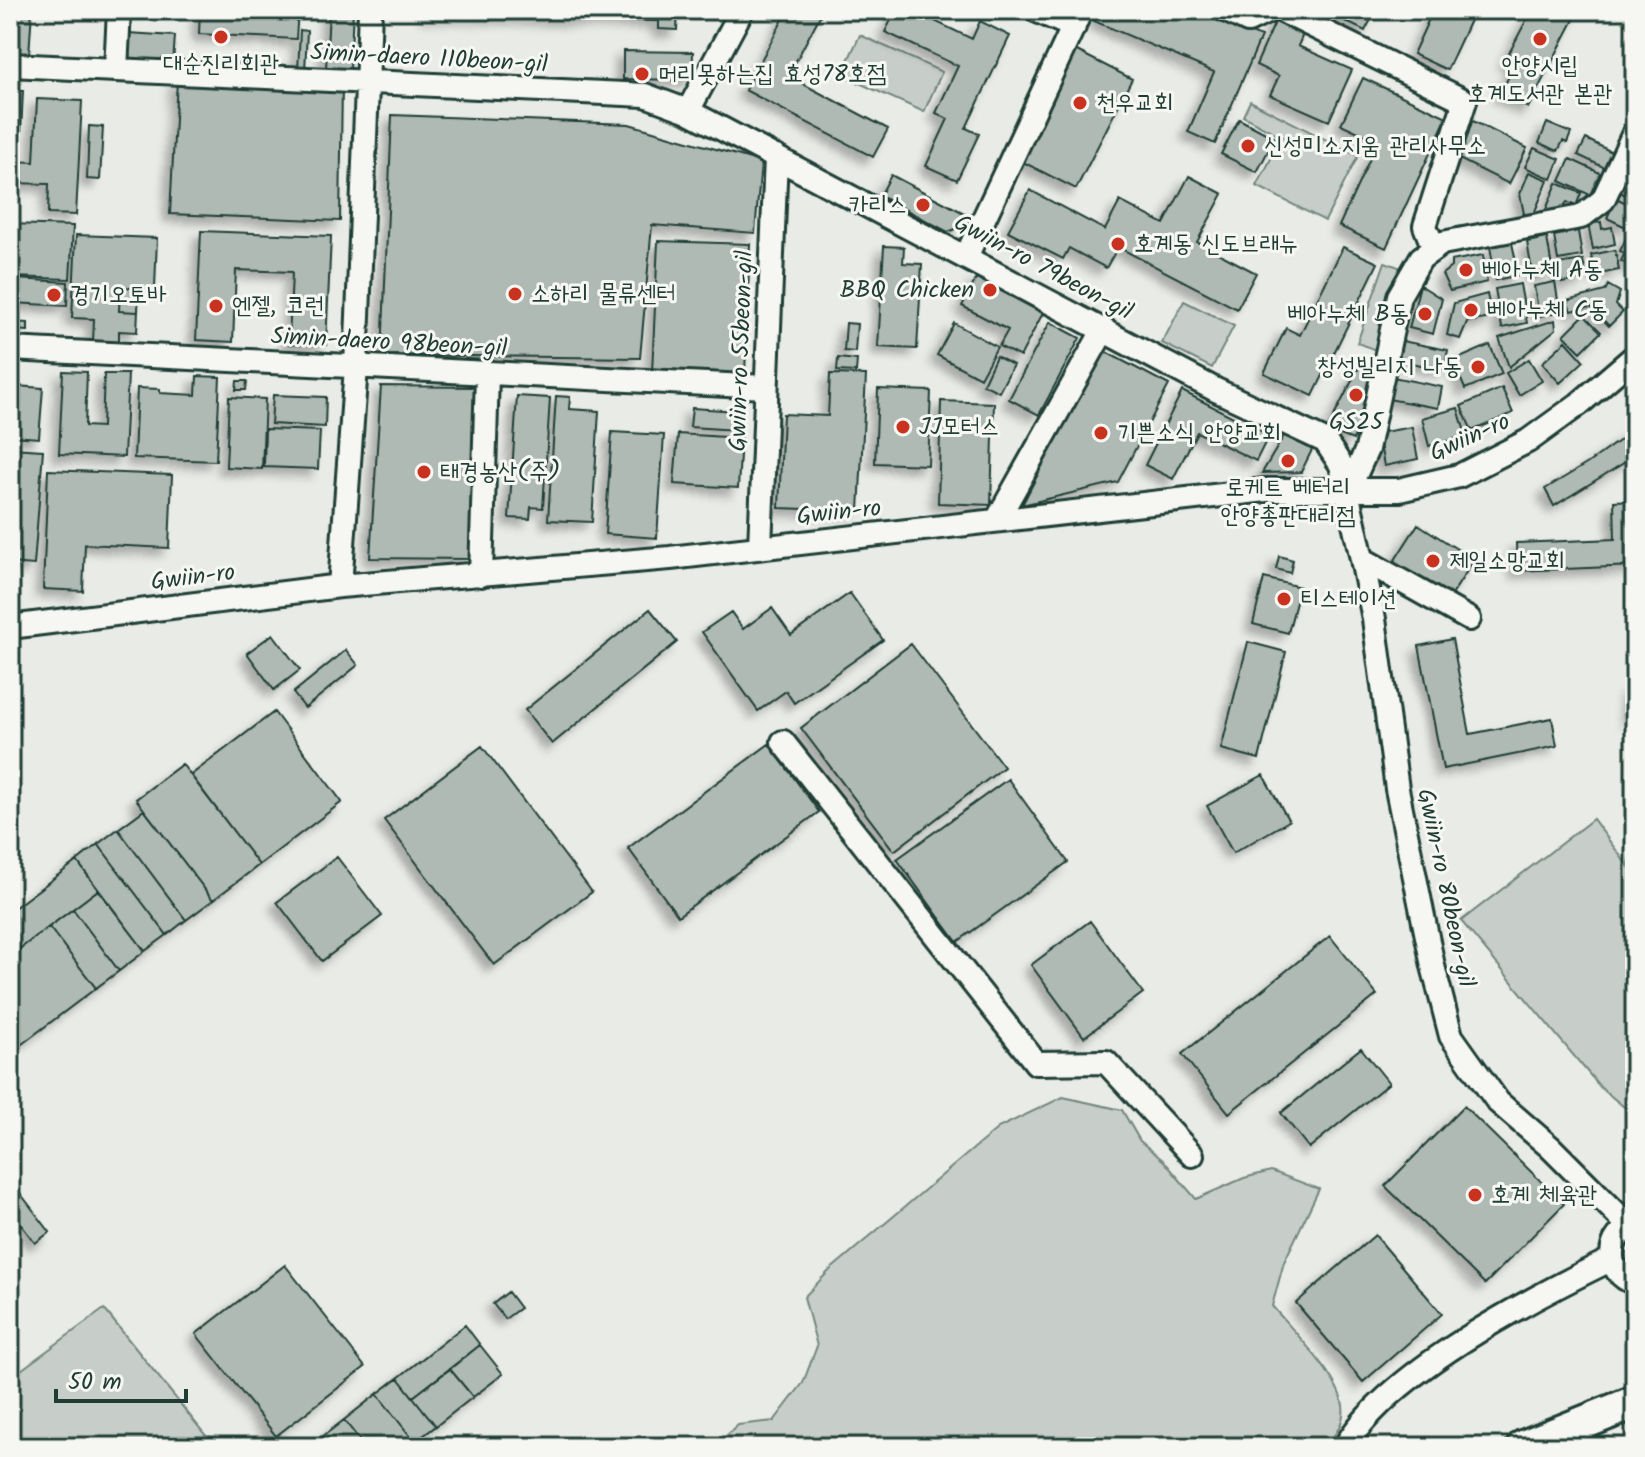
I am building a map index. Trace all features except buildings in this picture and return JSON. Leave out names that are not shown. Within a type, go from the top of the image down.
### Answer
[{"type":"highway","points":[[1523,1447],[1635,1402]]},
{"type":"street","points":[[116,70],[119,10]]},
{"type":"street","points":[[340,586],[356,367],[370,10]]},
{"type":"street","points":[[688,111],[742,10]]},
{"type":"street","points":[[966,257],[1077,18],[1035,10]]},
{"type":"street","points":[[1225,10],[1248,21],[1271,10]]},
{"type":"street","points":[[1280,10],[1465,101],[1425,226],[1434,249]]},
{"type":"street","name":"Simin-daero 110beon-gil","points":[[10,65],[645,95],[688,111]]},
{"type":"street","name":"Gwiin-ro 79beon-gil","points":[[688,111],[1216,390],[1325,441],[1341,465],[1348,491]]},
{"type":"street","points":[[1348,491],[1367,449],[1399,296],[1421,258],[1442,243],[1581,217],[1603,200],[1632,145]]},
{"type":"street","name":"Gwiin-ro 55beon-gil","points":[[760,547],[776,157]]},
{"type":"street","points":[[997,520],[1104,329]]},
{"type":"street","name":"Simin-daero 98beon-gil","points":[[10,349],[766,387]]},
{"type":"street","name":"Gwiin-ro","points":[[10,627],[340,586],[670,558],[1266,490],[1399,490],[1459,476],[1528,441],[1579,404],[1635,356]]},
{"type":"street","points":[[481,575],[487,374]]},
{"type":"street","name":"Gwiin-ro 80beon-gil","points":[[1348,491],[1374,619],[1397,789],[1433,966],[1451,1036],[1498,1102],[1632,1226]]},
{"type":"street","points":[[1362,559],[1469,619]]},
{"type":"street","points":[[783,742],[1036,1063],[1106,1062],[1192,1155]]},
{"type":"street","points":[[1632,1226],[1617,1237],[1611,1251],[1620,1276],[1635,1283]]},
{"type":"street","points":[[1345,1447],[1384,1400],[1442,1356],[1535,1297],[1612,1259]]},
{"type":"shaded area","points":[[860,35],[942,72],[924,112],[841,75]]},
{"type":"shaded area","points":[[1250,101],[1358,156],[1325,221],[1257,186],[1282,137],[1243,116]]},
{"type":"shaded area","points":[[1385,262],[1404,269],[1376,350],[1357,343]]},
{"type":"shaded area","points":[[1184,301],[1234,326],[1212,368],[1162,343]]},
{"type":"shaded area","points":[[1635,802],[1635,1116],[1600,1087],[1461,921],[1593,819],[1628,866]]},
{"type":"shaded area","points":[[1063,1097],[1122,1110],[1140,1141],[1164,1161],[1196,1199],[1244,1178],[1271,1171],[1319,1189],[1284,1262],[1272,1306],[1317,1358],[1337,1389],[1343,1415],[1336,1432],[1324,1447],[714,1447],[738,1425],[774,1421],[803,1383],[817,1346],[804,1297],[830,1270],[998,1128]]},
{"type":"shaded area","points":[[104,1309],[215,1447],[10,1447],[10,1378]]},
{"type":"place","name":"대순진리회관","points":[[221,37]]},
{"type":"place","name":"안양시립 호계도서관 본관","points":[[1540,39]]},
{"type":"place","name":"머리못하는집 효성78호점","points":[[642,74]]},
{"type":"place","name":"천우교회","points":[[1080,103]]},
{"type":"place","name":"신성미소지움 관리사무소","points":[[1248,146]]},
{"type":"place","name":"카리스","points":[[923,205]]},
{"type":"place","name":"호계동 신도브래뉴","points":[[1118,244]]},
{"type":"place","name":"베아누체 A동","points":[[1466,270]]},
{"type":"place","name":"BBQ Chicken","points":[[990,290]]},
{"type":"place","name":"소하리 물류센터","points":[[515,294]]},
{"type":"place","name":"경기오토바","points":[[54,295]]},
{"type":"place","name":"엔젤, 코런","points":[[216,306]]},
{"type":"place","name":"베아누체 C동","points":[[1471,310]]},
{"type":"place","name":"베아누체 B동","points":[[1425,314]]},
{"type":"place","name":"창성빌리지 나동","points":[[1478,367]]},
{"type":"place","name":"GS25","points":[[1356,395]]},
{"type":"place","name":"JJ모터스","points":[[903,427]]},
{"type":"place","name":"기쁜소식 안양교회","points":[[1101,433]]},
{"type":"place","name":"로케트 베터리 안양총판대리점","points":[[1288,461]]},
{"type":"place","name":"태경농산(주)","points":[[424,472]]},
{"type":"place","name":"제일소망교회","points":[[1433,561]]},
{"type":"place","name":"티스테이션","points":[[1284,599]]},
{"type":"place","name":"호계 체육관","points":[[1475,1195]]}]
